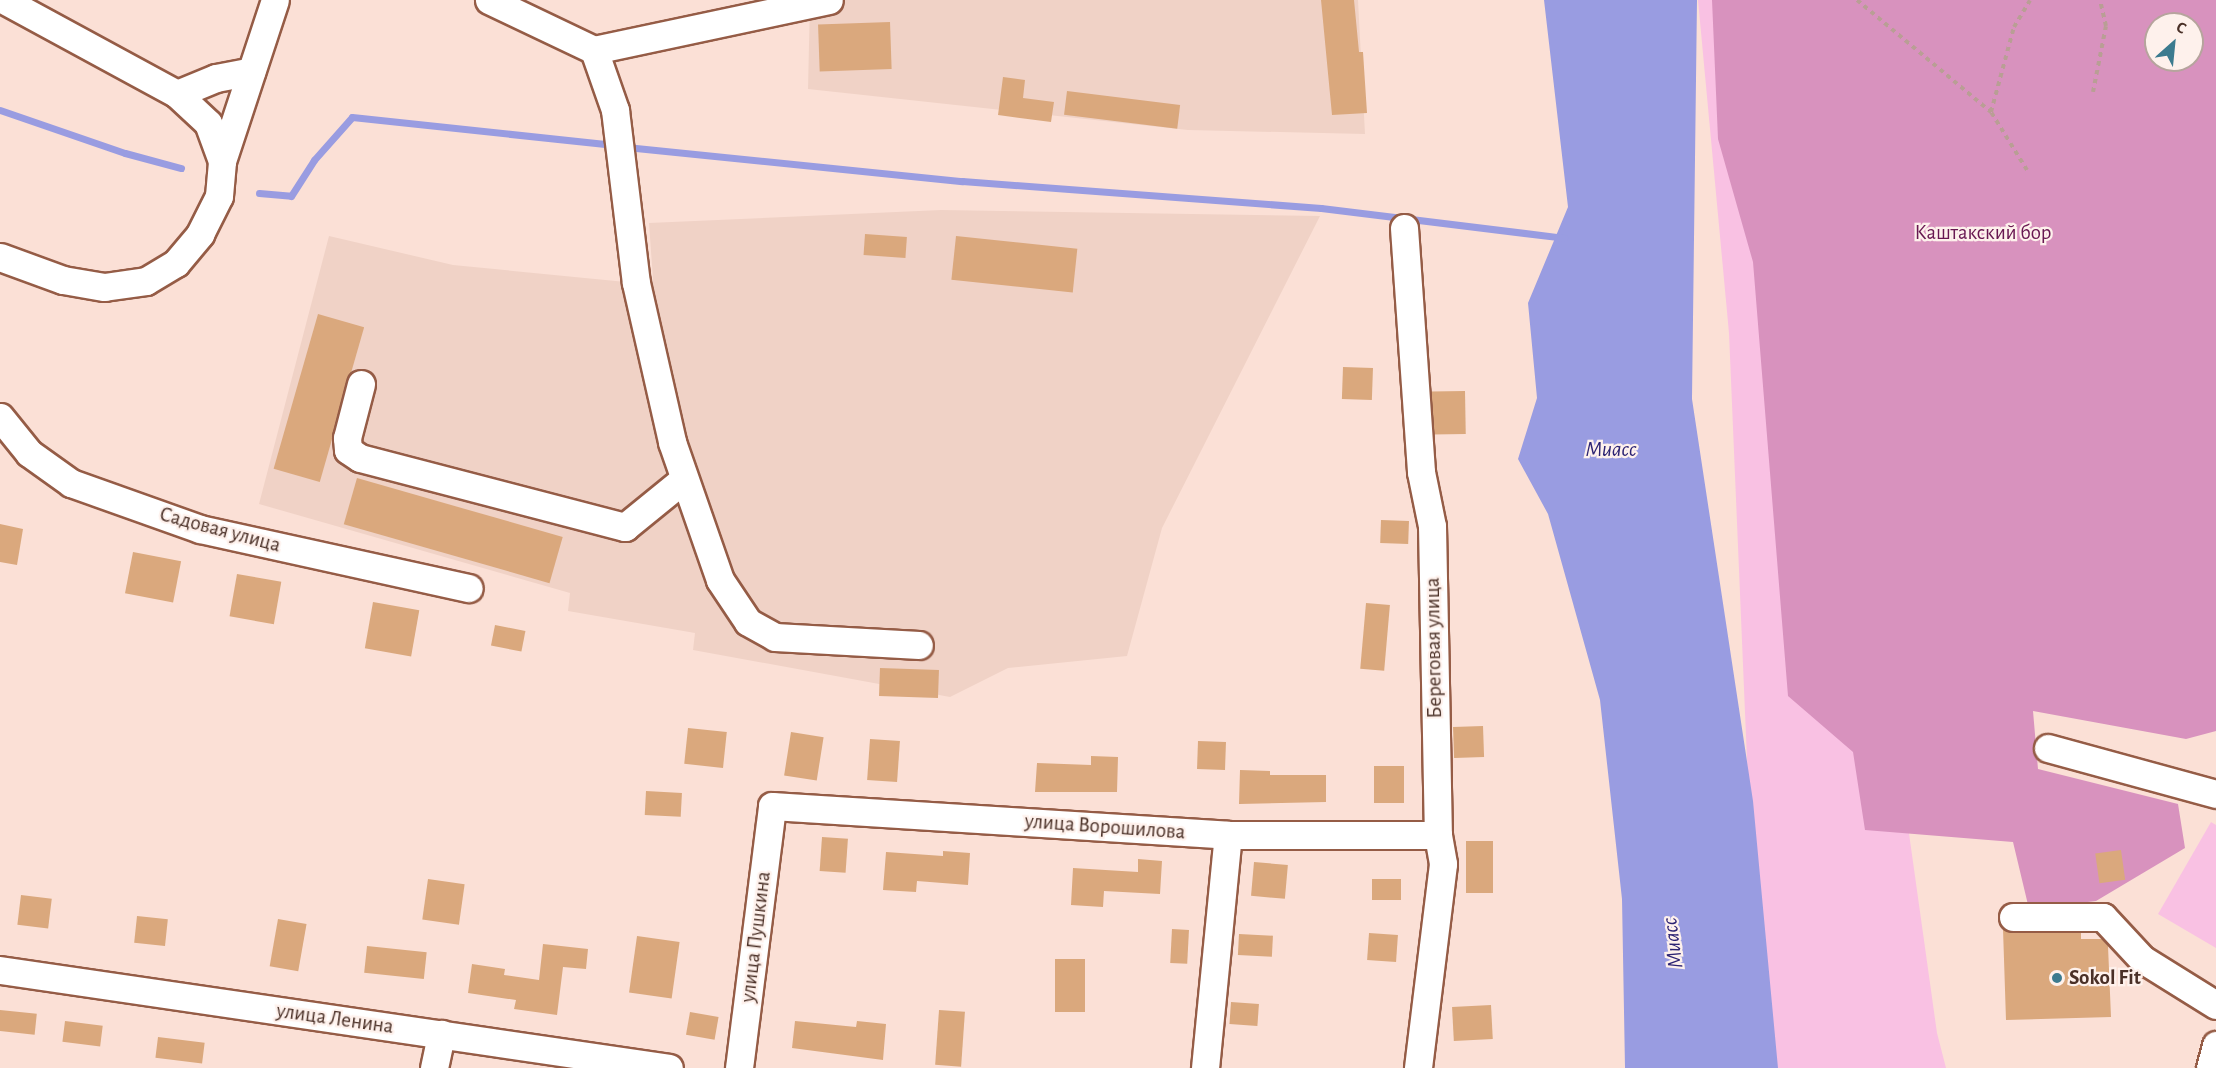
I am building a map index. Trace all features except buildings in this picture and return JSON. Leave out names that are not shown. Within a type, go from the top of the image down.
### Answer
[{"type":"street","points":[[4,0],[177,94],[208,123],[222,161]]},
{"type":"street","points":[[0,257],[63,280],[104,287],[146,281],[176,263],[200,234],[219,196],[222,161],[275,0]]},
{"type":"street","points":[[489,0],[594,50],[829,0]]},
{"type":"street","points":[[594,50],[615,110],[636,283],[672,442],[720,579],[748,622],[775,637],[919,645]]},
{"type":"street","points":[[177,94],[216,78],[251,71]]},
{"type":"street","name":"Береговая улица","points":[[1404,228],[1421,472],[1432,526],[1438,835],[1443,864],[1418,1068]]},
{"type":"street","points":[[360,384],[347,438],[348,450],[360,458],[625,527],[684,479]]},
{"type":"street","name":"Садовая улица","points":[[0,417],[29,453],[71,483],[200,529],[469,588]]},
{"type":"street","points":[[2048,748],[2216,794]]},
{"type":"street","name":"улица Ворошилова","points":[[772,806],[1228,835],[1438,835]]},
{"type":"street","name":"улица Пушкина","points":[[739,1068],[772,806]]},
{"type":"street","points":[[1205,1068],[1228,835]]},
{"type":"street","points":[[2013,917],[2103,917],[2142,959],[2216,1005]]},
{"type":"street","name":"улица Ленина","points":[[0,970],[669,1068]]},
{"type":"street","points":[[434,1068],[441,1034]]},
{"type":"street","points":[[2210,1068],[2216,1046]]},
{"type":"path","points":[[1857,0],[1991,112],[2027,170]]},
{"type":"path","points":[[1991,112],[2014,27],[2030,0]]},
{"type":"path","points":[[2093,92],[2106,26],[2100,0]]},
{"type":"shaded area","points":[[810,0],[1358,0],[1365,134],[1188,130],[808,89]]},
{"type":"shaded area","points":[[941,210],[1320,216],[1162,528],[1127,656],[1008,668],[950,697],[693,650],[695,633],[568,611],[570,593],[259,504],[329,236],[453,265],[636,283],[653,279],[649,223]]},
{"type":"green space","name":"Каштакский бор","points":[[1698,0],[2216,0],[2216,620],[1898,755],[1937,1033],[1946,1068],[1760,1068],[1729,333]]},
{"type":"green space","name":"Каштакский бор","points":[[1712,0],[2216,0],[2216,731],[2186,739],[2033,711],[2038,769],[2178,804],[2185,848],[2096,901],[2029,909],[2013,842],[1865,830],[1853,752],[1788,696],[1753,262],[1718,139]]},
{"type":"green space","points":[[2211,822],[2216,825],[2216,948],[2158,914]]},
{"type":"water","name":"Миасс","points":[[1544,0],[1697,0],[1692,399],[1753,801],[1778,1068],[1625,1068],[1622,899],[1600,700],[1548,514],[1518,459],[1537,398],[1528,303],[1568,207]]},
{"type":"waterway","points":[[0,110],[125,153],[181,168]]},
{"type":"waterway","points":[[259,193],[291,196],[314,160],[352,117],[615,145]]},
{"type":"waterway","points":[[626,147],[962,181],[1321,208],[1564,238]]},
{"type":"place","name":"Sokol Fit","points":[[2057,978]]}]
